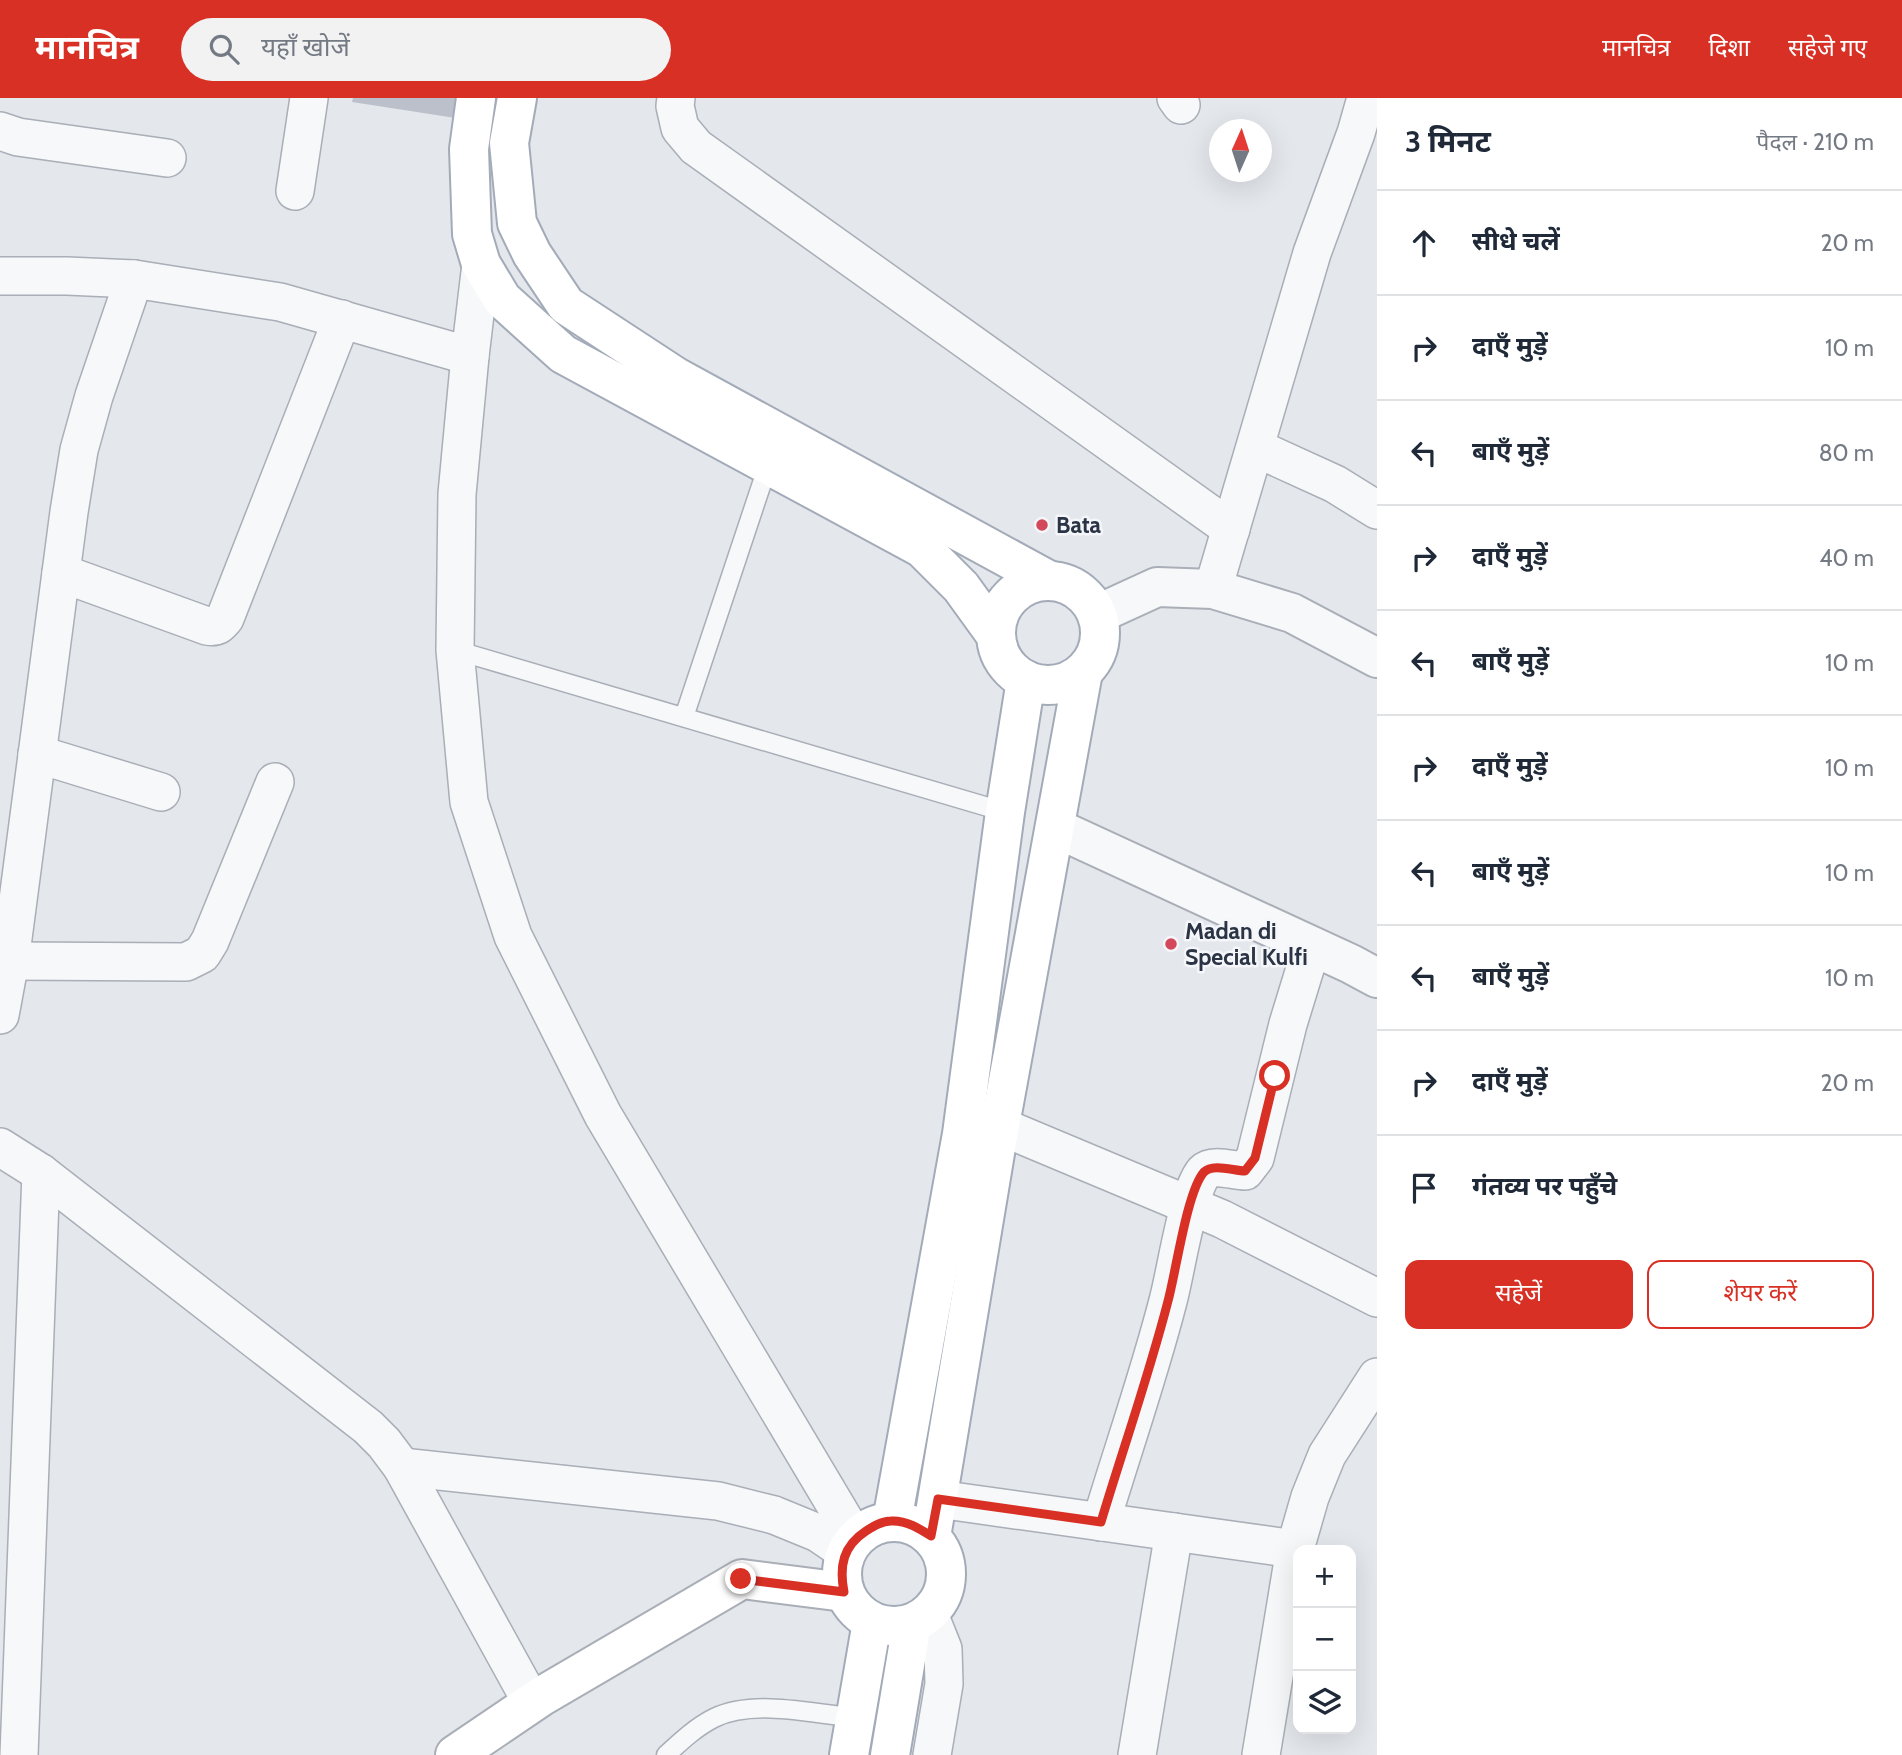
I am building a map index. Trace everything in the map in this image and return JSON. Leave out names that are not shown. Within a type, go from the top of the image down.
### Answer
[{"type":"main road","points":[[476,98],[469,149],[472,234],[481,264],[502,299],[563,354],[922,548],[961,587],[995,634],[999,651],[1007,666],[1026,680],[1043,685],[1066,682],[1083,672],[1096,655],[1101,635],[1098,614],[1085,595],[1070,584],[1048,580],[676,377],[566,305],[532,254],[517,223],[509,143],[517,98]]},
{"type":"main road","points":[[995,634],[1000,611],[1009,596],[1030,583],[1048,580]]},
{"type":"main road","points":[[931,1536],[1000,1126],[1083,672]]},
{"type":"main road","points":[[892,1521],[962,1134],[1005,812],[1026,680]]},
{"type":"main road","points":[[892,1521],[916,1526],[931,1536],[944,1555],[947,1576],[942,1596],[921,1618],[890,1627],[872,1622],[853,1608],[844,1592],[841,1575],[851,1545],[876,1525],[892,1521]]},
{"type":"main road","points":[[455,1755],[532,1703],[741,1579],[844,1592]]},
{"type":"main road","points":[[890,1755],[921,1618]]},
{"type":"main road","points":[[849,1755],[872,1622]]},
{"type":"street","points":[[295,191],[309,98]]},
{"type":"street","points":[[676,98],[680,128],[696,147],[1231,529]]},
{"type":"street","points":[[1213,589],[1312,253],[1366,135],[1366,98]]},
{"type":"street","points":[[0,131],[18,137],[167,158]]},
{"type":"street","points":[[481,264],[457,495],[455,650],[469,802],[513,936],[603,1115],[851,1545]]},
{"type":"street","points":[[0,276],[134,279],[280,302],[470,356]]},
{"type":"street","points":[[134,279],[94,396],[79,450],[4,984],[186,962],[202,954],[216,929],[275,782]]},
{"type":"street","points":[[61,573],[207,626],[219,625],[225,618],[342,318]]},
{"type":"street","points":[[1256,448],[1335,484],[1377,510]]},
{"type":"street","points":[[1098,614],[1157,587],[1213,589],[1292,613],[1377,658]]},
{"type":"street","points":[[37,754],[161,792]]},
{"type":"street","points":[[1056,828],[1377,978]]},
{"type":"street","points":[[1101,1522],[1168,1301],[1190,1205],[1202,1175],[1208,1169],[1245,1171],[1255,1158],[1288,1024],[1311,946]]},
{"type":"street","points":[[1000,1126],[1222,1219],[1377,1298]]},
{"type":"street","points":[[0,1147],[41,1174],[369,1427],[402,1467],[532,1703]]},
{"type":"street","points":[[19,1755],[13,1562],[41,1174]]},
{"type":"street","points":[[1296,1545],[1310,1497],[1327,1455],[1377,1377]]},
{"type":"street","points":[[402,1467],[718,1500],[774,1515],[851,1545]]},
{"type":"street","points":[[938,1499],[1293,1549]]},
{"type":"street","points":[[1137,1755],[1174,1532]]},
{"type":"street","points":[[1268,1753],[1293,1564]]},
{"type":"street","points":[[921,1618],[943,1649],[944,1684],[932,1755]]},
{"type":"lane","points":[[684,717],[768,465]]},
{"type":"lane","points":[[455,650],[1005,812]]},
{"type":"lane","points":[[666,1755],[713,1718],[739,1709],[769,1708],[855,1718]]},
{"type":"building","points":[[353,98],[465,98],[462,119],[352,102]]},
{"type":"place","name":"Bata","points":[[1042,525]]},
{"type":"place","name":"Madan di Special Kulfi","points":[[1171,944]]},
{"type":"route","points":[[741,1579],[844,1592],[841,1575],[846,1552],[855,1538],[876,1525],[892,1521],[916,1526],[931,1536],[938,1499],[1101,1522],[1168,1301],[1190,1205],[1198,1184],[1208,1169],[1245,1171],[1251,1165],[1275,1076]]}]
